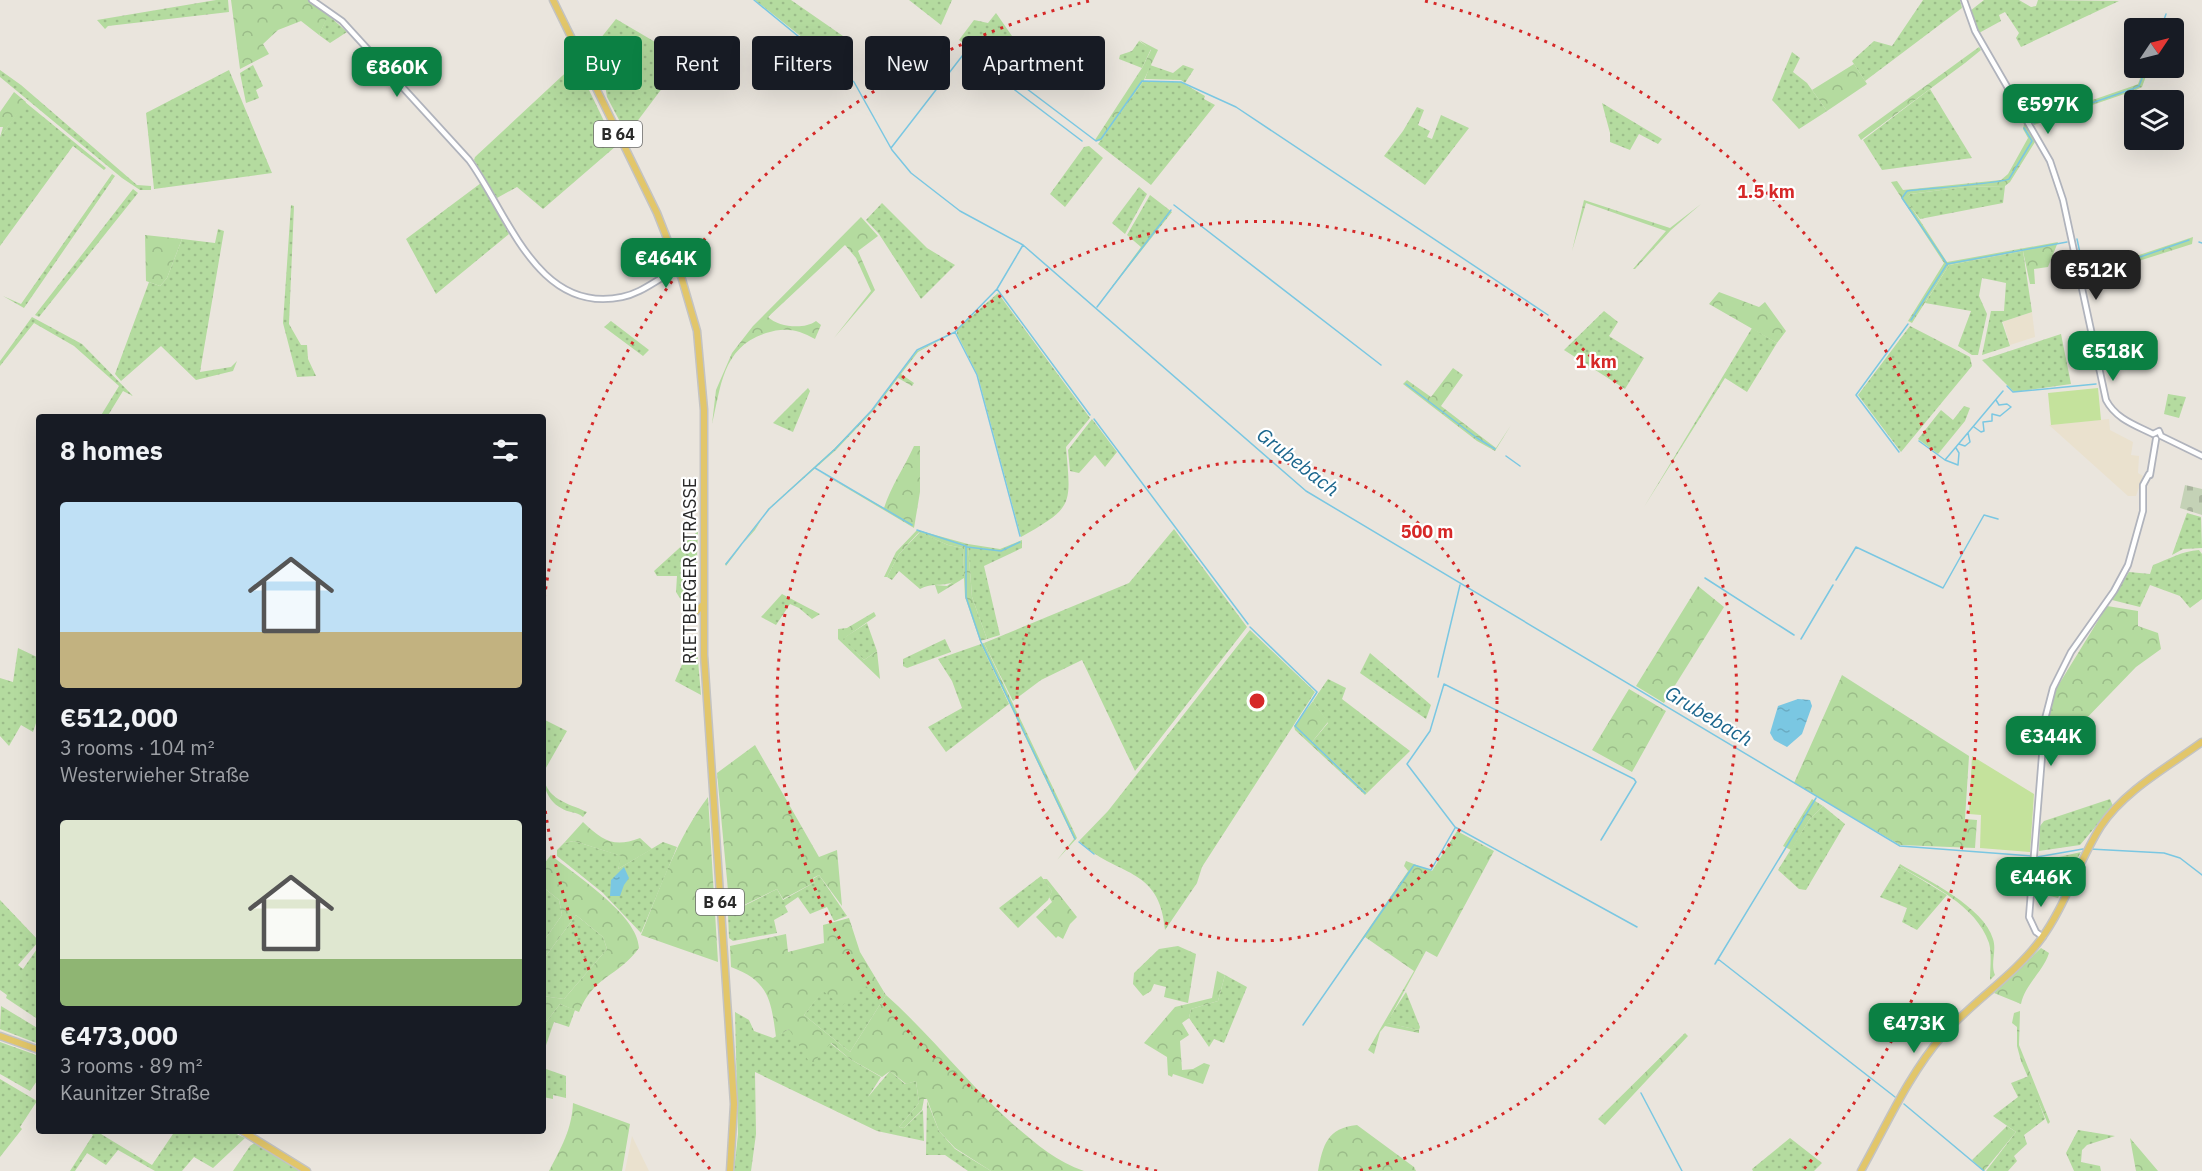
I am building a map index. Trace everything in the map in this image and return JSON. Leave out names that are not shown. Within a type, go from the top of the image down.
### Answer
[{"type":"main road","name":"RIETBERGER STRASSE","points":[[553,0],[654,207],[679,269],[696,331],[703,387],[705,672],[734,1104],[730,1171]]},
{"type":"main road","points":[[688,619],[703,605]]},
{"type":"main road","points":[[1861,1171],[1908,1086],[1941,1037],[2024,960],[2043,938],[2092,842],[2111,813],[2126,798],[2202,742]]},
{"type":"main road","points":[[0,1036],[36,1049]]},
{"type":"main road","points":[[247,1134],[307,1171]]},
{"type":"street","points":[[312,0],[342,21],[469,160],[485,182],[513,233],[536,266],[551,281],[575,294],[604,299],[634,293],[679,269]]},
{"type":"street","points":[[1964,0],[1975,31],[2055,172],[2106,400],[2121,418],[2202,456]]},
{"type":"street","points":[[2043,938],[2032,925],[2029,917],[2041,743],[2053,688],[2071,652],[2114,591],[2128,565],[2139,528],[2143,488],[2149,474],[2157,436]]},
{"type":"shaded area","points":[[2032,312],[2035,337],[2010,345],[2003,322]]},
{"type":"shaded area","points":[[2109,419],[2110,430],[2133,442],[2131,455],[2139,456],[2138,473],[2143,476],[2136,496],[2128,496],[2049,425]]},
{"type":"shaded area","points":[[632,1136],[649,1171],[625,1171]]},
{"type":"green space","points":[[216,0],[228,0],[229,12],[108,26],[105,29],[97,20]]},
{"type":"green space","points":[[231,0],[309,0],[329,14],[319,35],[301,21],[278,30],[263,44],[269,54],[240,69]]},
{"type":"green space","points":[[755,0],[791,0],[843,36],[800,36]]},
{"type":"green space","points":[[909,0],[952,0],[941,25]]},
{"type":"green space","points":[[1923,0],[1960,0],[1962,8],[1865,81],[1852,61],[1874,41],[1892,46]]},
{"type":"green space","points":[[1984,0],[2019,0],[2031,7],[2036,6],[2038,0],[2119,1],[2021,47],[2016,38],[2019,33],[2005,12],[1999,15],[2001,21],[1979,33],[1970,11]]},
{"type":"green space","points":[[996,13],[1012,36],[962,36],[974,20],[988,23]]},
{"type":"green space","points":[[328,15],[347,32],[330,43],[319,35]]},
{"type":"green space","points":[[616,19],[654,41],[654,90],[661,90],[627,135],[607,97],[606,90],[642,90],[642,36],[602,36]]},
{"type":"green space","points":[[1139,40],[1158,50],[1143,82],[1101,141],[1095,140],[1142,68],[1151,50]]},
{"type":"green space","points":[[1139,41],[1151,49],[1142,68],[1119,59],[1120,55],[1132,51]]},
{"type":"green space","points":[[1979,47],[1981,50],[1965,63],[1861,140],[1858,135]]},
{"type":"green space","points":[[1792,52],[1800,58],[1793,72],[1807,83],[1827,111],[1799,129],[1772,100]]},
{"type":"green space","points":[[1854,64],[1867,84],[1827,111],[1812,90]]},
{"type":"green space","points":[[253,65],[263,86],[256,90],[259,98],[246,103],[240,73]]},
{"type":"green space","points":[[1150,65],[1173,73],[1183,65],[1194,69],[1185,83],[1181,80],[1145,79]]},
{"type":"green space","points":[[0,70],[21,85],[137,185],[151,186],[151,190],[140,190],[122,178],[0,77]]},
{"type":"green space","points":[[229,70],[272,173],[154,189],[146,113]]},
{"type":"green space","points":[[564,74],[564,90],[589,90],[616,146],[543,209],[517,187],[497,198],[474,160]]},
{"type":"green space","points":[[2140,78],[2145,78],[2142,87],[2136,90],[2124,90],[2124,94],[2034,125],[2032,121],[2138,84]]},
{"type":"green space","points":[[1143,82],[1181,82],[1205,96],[1204,99],[1215,105],[1151,185],[1098,144]]},
{"type":"green space","points":[[2004,85],[2034,136],[2035,142],[2010,182],[2005,186],[1965,187],[1910,194],[1906,199],[1947,262],[2058,242],[2048,267],[2034,269],[2035,284],[2030,284],[2023,251],[1949,265],[1912,323],[1908,321],[1944,263],[1891,182],[1897,181],[1903,190],[2001,180],[2008,174],[2028,138],[2023,129],[2024,124]]},
{"type":"green space","points":[[1930,89],[1972,158],[1882,170],[1863,140]]},
{"type":"green space","points":[[14,92],[26,102],[0,137],[3,127],[0,127],[0,112]]},
{"type":"green space","points":[[25,102],[106,168],[104,170],[73,146],[0,246],[0,137]]},
{"type":"green space","points":[[1602,103],[1662,139],[1658,144],[1639,134],[1630,150],[1610,142],[1610,133]]},
{"type":"green space","points":[[1417,107],[1424,110],[1418,125],[1430,131],[1427,137],[1432,139],[1441,115],[1469,128],[1425,185],[1384,156]]},
{"type":"green space","points":[[1089,146],[1103,158],[1065,207],[1050,194],[1084,147]]},
{"type":"green space","points":[[112,174],[115,176],[24,308],[3,296],[21,304]]},
{"type":"green space","points":[[481,183],[509,234],[436,294],[406,239]]},
{"type":"green space","points":[[2005,186],[2003,203],[1920,219],[1905,199],[1910,194],[1965,187]]},
{"type":"green space","points":[[1139,187],[1147,194],[1125,234],[1112,223]]},
{"type":"green space","points":[[133,189],[138,193],[39,317],[35,315]]},
{"type":"green space","points":[[1150,195],[1172,212],[1099,304],[1141,247],[1127,235]]},
{"type":"green space","points":[[1584,200],[1670,228],[1701,204],[1671,230],[1633,269],[1666,231],[1586,203],[1572,251]]},
{"type":"green space","points":[[882,203],[927,248],[955,265],[921,299],[879,234],[866,220]]},
{"type":"green space","points":[[291,205],[294,206],[289,324],[301,345],[307,345],[308,359],[316,376],[297,377],[283,323]]},
{"type":"green space","points":[[861,217],[878,236],[858,251],[875,290],[834,338],[871,291],[856,258],[845,245],[768,317],[778,323],[791,326],[805,326],[816,321],[821,325],[815,339],[797,331],[779,330],[751,339],[740,348],[732,358],[721,383],[712,424],[716,390],[732,353],[753,326]]},
{"type":"green space","points":[[218,229],[224,231],[200,372],[231,367],[237,361],[233,371],[196,380],[161,346],[121,381],[115,374],[149,282],[160,286],[167,278],[182,239],[215,243]]},
{"type":"green space","points":[[145,235],[182,239],[167,278],[160,286],[146,281]]},
{"type":"green space","points":[[2193,237],[2192,244],[2082,279],[2078,261],[2084,257],[2088,272]]},
{"type":"green space","points":[[2023,251],[2032,312],[2002,322],[2010,346],[1982,355],[1991,311],[2004,311],[2006,283],[1982,278],[1979,296],[1987,314],[1978,355],[1972,355],[1958,346],[1971,311],[1925,303],[1949,265]]},
{"type":"green space","points":[[1719,292],[1759,307],[1765,302],[1786,331],[1777,343],[1709,304]]},
{"type":"green space","points":[[998,293],[1090,418],[1066,447],[1069,482],[1065,503],[1051,519],[1021,537],[978,376],[957,334],[957,329]]},
{"type":"green space","points":[[1604,311],[1618,322],[1609,336],[1644,358],[1625,389],[1564,350]]},
{"type":"green space","points":[[32,317],[82,344],[133,396],[123,391],[109,414],[102,414],[119,386],[74,346],[34,323],[0,366],[0,361]]},
{"type":"green space","points":[[611,321],[649,350],[643,356],[604,327]]},
{"type":"green space","points":[[1910,326],[1970,357],[1972,366],[1901,452],[1858,395]]},
{"type":"green space","points":[[1752,328],[1777,343],[1747,392],[1725,378],[1644,507]]},
{"type":"green space","points":[[953,333],[918,352],[901,374],[914,383],[912,386],[898,378],[873,411],[836,450],[763,516],[872,410],[917,351]]},
{"type":"green space","points":[[2061,334],[2071,384],[2014,392],[1982,360]]},
{"type":"green space","points":[[1453,368],[1463,375],[1441,406],[1496,448],[1511,425],[1495,451],[1477,441],[1403,384],[1407,380],[1431,397]]},
{"type":"green space","points":[[808,388],[810,391],[793,432],[773,423]]},
{"type":"green space","points":[[2098,388],[2101,420],[2051,425],[2048,393]]},
{"type":"green space","points":[[2168,394],[2186,397],[2179,418],[2164,414]]},
{"type":"green space","points":[[1964,406],[1970,408],[1965,421],[1938,454],[1918,439],[1941,410],[1953,420]]},
{"type":"green space","points":[[1092,419],[1117,452],[1105,467],[1095,455],[1079,473],[1070,471],[1068,450]]},
{"type":"green space","points":[[914,446],[920,446],[920,492],[914,528],[818,471],[884,508]]},
{"type":"green space","points":[[2185,485],[2202,489],[2202,515],[2180,508]]},
{"type":"green space","points":[[2187,513],[2201,517],[2202,548],[2183,549],[2172,555]]},
{"type":"green space","points":[[763,516],[755,530],[742,544]]},
{"type":"green space","points":[[1174,529],[1247,627],[1135,771],[1082,660],[1041,680],[1013,701],[984,643],[1129,583]]},
{"type":"green space","points":[[917,530],[968,544],[972,597],[987,639],[980,641],[965,597],[964,578],[938,594],[935,585],[947,586],[964,574],[963,548],[948,545],[919,532],[899,554],[887,577],[884,577],[896,552]]},
{"type":"green space","points":[[698,531],[695,599],[686,608],[676,592],[677,576],[657,576],[654,571]]},
{"type":"green space","points":[[920,532],[948,545],[963,548],[964,574],[948,584],[926,586],[920,589],[899,571],[892,580],[887,577],[899,554]]},
{"type":"green space","points":[[1022,540],[1022,548],[984,566],[1000,635],[987,639],[972,597],[968,544],[1000,549]]},
{"type":"green space","points":[[742,544],[726,566],[725,564]]},
{"type":"green space","points":[[2199,550],[2202,554],[2202,599],[2190,608],[2180,596],[2150,585],[2140,607],[2112,600],[2129,572],[2150,574],[2153,565]]},
{"type":"green space","points":[[1698,586],[1724,607],[1664,703],[1636,686]]},
{"type":"green space","points":[[782,594],[820,614],[812,619],[790,604],[776,625],[761,617]]},
{"type":"green space","points":[[2107,606],[2138,611],[2138,626],[2158,633],[2161,649],[2136,667],[2081,724],[2044,730],[2056,689]]},
{"type":"green space","points":[[874,612],[876,616],[843,639],[864,660],[877,651],[880,679],[838,639],[838,629],[847,628]]},
{"type":"green space","points":[[867,623],[877,651],[864,660],[842,639]]},
{"type":"green space","points":[[1250,630],[1315,692],[1202,867],[1197,883],[1165,930],[1155,894],[1145,883],[1107,861],[1079,841],[1108,811]]},
{"type":"green space","points":[[945,639],[951,652],[907,668],[903,666],[903,659]]},
{"type":"green space","points":[[984,643],[1077,838],[1057,860],[1074,839],[981,644]]},
{"type":"green space","points":[[981,644],[1009,704],[946,752],[928,727],[962,708],[952,681],[938,659]]},
{"type":"green space","points":[[18,648],[36,657],[36,723],[33,732],[21,725],[9,746],[0,736],[0,678],[13,682]]},
{"type":"green space","points":[[689,648],[697,649],[701,695],[675,681]]},
{"type":"green space","points":[[1370,653],[1431,705],[1426,719],[1360,673]]},
{"type":"green space","points":[[1842,675],[1969,756],[1965,819],[1977,820],[1975,848],[1900,845],[1794,783]]},
{"type":"green space","points":[[1328,679],[1346,688],[1342,699],[1410,751],[1367,793],[1312,742],[1328,723],[1313,701]]},
{"type":"green space","points":[[1629,689],[1666,711],[1632,772],[1592,750]]},
{"type":"green space","points":[[1313,701],[1328,722],[1312,742],[1367,793],[1365,795],[1295,730],[1294,726]]},
{"type":"green space","points":[[546,720],[567,731],[546,768]]},
{"type":"green space","points":[[755,745],[819,857],[837,850],[842,906],[819,875],[813,878],[815,882],[783,899],[777,889],[730,912],[717,773]]},
{"type":"green space","points":[[1972,756],[2034,794],[2030,852],[1980,848],[1981,815],[1969,814]]},
{"type":"green space","points":[[546,784],[553,795],[587,812],[583,817],[566,811],[552,801],[546,791]]},
{"type":"green space","points":[[708,797],[718,962],[641,935],[678,846]]},
{"type":"green space","points":[[1812,799],[1823,806],[1809,820],[1791,850],[1783,846]]},
{"type":"green space","points":[[2110,799],[2113,806],[2080,845],[2039,851],[2040,826],[2044,821]]},
{"type":"green space","points":[[1823,806],[1845,824],[1806,890],[1799,889],[1778,870],[1809,820]]},
{"type":"green space","points":[[583,822],[609,841],[623,842],[640,838],[652,849],[618,869],[621,856],[574,841],[564,843]]},
{"type":"green space","points":[[1457,831],[1494,851],[1437,957],[1426,951],[1387,1023],[1419,1030],[1419,1033],[1385,1026],[1380,1032],[1374,1054],[1368,1050],[1414,971],[1365,937],[1343,966],[1408,871],[1404,866],[1406,861],[1432,871]]},
{"type":"green space","points":[[574,841],[622,856],[618,869],[663,842],[677,847],[641,933],[603,893],[557,856],[557,850],[564,843]]},
{"type":"green space","points":[[2081,852],[2058,898],[2050,896],[2055,883],[2049,876],[2035,878],[2037,857],[2050,859]]},
{"type":"green space","points":[[551,855],[617,909],[636,935],[639,948],[631,958],[592,990],[579,1012],[560,1004],[546,1022],[546,996],[564,999],[607,949],[603,937],[576,915],[546,956],[546,938],[562,915],[559,900],[546,889],[546,861]]},
{"type":"green space","points":[[1900,864],[1967,905],[1988,927],[1994,948],[1995,975],[1990,980],[1989,943],[1974,918],[1951,897],[1899,866]]},
{"type":"green space","points":[[1899,866],[1947,895],[1917,930],[1902,922],[1907,908],[1880,897]]},
{"type":"green space","points":[[819,875],[847,916],[834,921],[827,907],[810,914],[798,897],[785,906],[788,912],[774,920],[777,933],[733,941],[729,938],[728,914],[777,889],[783,900],[815,882],[813,879]]},
{"type":"green space","points":[[1041,876],[1052,891],[1048,900],[1018,928],[999,908]]},
{"type":"green space","points":[[1043,879],[1047,879],[1077,917],[1070,924],[1063,939],[1058,936],[1056,938],[1036,917],[1052,902],[1049,897],[1052,891]]},
{"type":"green space","points":[[546,889],[559,900],[562,915],[546,938]]},
{"type":"green space","points":[[0,900],[36,938],[36,944],[18,965],[23,969],[36,950],[36,1018],[6,998],[7,995],[0,990]]},
{"type":"green space","points":[[576,915],[603,937],[607,949],[564,999],[546,996],[546,956]]},
{"type":"green space","points":[[849,918],[860,952],[884,992],[880,1001],[865,985],[842,1006],[823,991],[804,1015],[850,1052],[886,995],[1015,1126],[1056,1158],[1084,1171],[991,1171],[955,1148],[939,1131],[927,1099],[924,1099],[922,1110],[904,1128],[899,1127],[919,1103],[916,1081],[906,1084],[890,1071],[882,1077],[850,1059],[831,1043],[811,1065],[789,1029],[776,1037],[770,1002],[766,993],[753,979],[731,967],[730,946],[786,934],[788,952],[824,943],[823,925]]},
{"type":"green space","points":[[1178,946],[1196,954],[1188,1003],[1164,997],[1166,987],[1154,984],[1151,991],[1143,996],[1133,984],[1134,973],[1159,949]]},
{"type":"green space","points":[[2041,948],[2049,953],[2026,990],[2021,1004],[1994,993]]},
{"type":"green space","points":[[1217,971],[1225,975],[1218,1001],[1191,1009],[1189,1018],[1182,1023],[1189,1035],[1180,1041],[1182,1070],[1193,1069],[1204,1063],[1210,1065],[1203,1084],[1173,1074],[1172,1077],[1168,1075],[1167,1057],[1144,1043],[1175,1007],[1212,998]]},
{"type":"green space","points":[[1225,975],[1247,987],[1224,1043],[1214,1039],[1209,1047],[1189,1018],[1191,1009],[1218,1001]]},
{"type":"green space","points":[[865,984],[880,1000],[884,992],[886,995],[850,1052],[804,1015],[823,990]]},
{"type":"green space","points":[[1406,992],[1420,1027],[1419,1030],[1386,1023]]},
{"type":"green space","points":[[560,1004],[575,1010],[569,1027],[554,1022],[546,1045],[546,1022]]},
{"type":"green space","points":[[1,1006],[36,1027],[36,1043],[0,1029]]},
{"type":"green space","points":[[2020,1011],[2019,1045],[2050,1122],[2048,1124],[2021,1061],[2017,1046],[2017,1027],[2012,1023],[2014,1013]]},
{"type":"green space","points":[[735,1012],[749,1020],[754,1031],[773,1038],[789,1029],[830,1043],[850,1059],[881,1077],[868,1097],[890,1071],[905,1084],[916,1081],[919,1103],[899,1127],[904,1128],[923,1110],[924,1141],[877,1131],[755,1072],[756,1134],[751,1171],[734,1171],[738,1134]]},
{"type":"green space","points":[[1685,1033],[1688,1036],[1605,1125],[1598,1119]]},
{"type":"green space","points":[[0,1042],[36,1055],[36,1082],[30,1091],[0,1074]]},
{"type":"green space","points":[[546,1069],[566,1076],[566,1098],[553,1095],[553,1099],[546,1098]]},
{"type":"green space","points":[[2029,1076],[2045,1119],[2024,1135],[2027,1144],[2014,1156],[2017,1161],[2008,1171],[1986,1171],[2016,1132],[1993,1116],[2018,1097],[2011,1083]]},
{"type":"green space","points":[[0,1079],[36,1103],[20,1127],[22,1129],[0,1157]]},
{"type":"green space","points":[[927,1101],[939,1131],[955,1149],[991,1171],[968,1171],[945,1155],[926,1155]]},
{"type":"green space","points":[[573,1103],[630,1124],[622,1171],[549,1171],[568,1130]]},
{"type":"green space","points":[[1357,1125],[1414,1167],[1416,1171],[1318,1171],[1328,1139],[1339,1130]]},
{"type":"green space","points":[[2007,1126],[2016,1132],[1984,1171],[1972,1160]]},
{"type":"green space","points":[[2078,1130],[2115,1136],[2087,1145],[2082,1150],[2081,1162],[2100,1166],[2101,1171],[2074,1171],[2066,1153]]},
{"type":"green space","points":[[92,1134],[101,1134],[152,1165],[173,1134],[236,1134],[245,1138],[213,1168],[194,1157],[182,1171],[155,1171],[118,1150],[106,1165],[87,1153],[75,1171],[70,1171]]},
{"type":"green space","points":[[1790,1138],[1822,1163],[1814,1171],[1753,1171],[1752,1169]]},
{"type":"green space","points":[[2130,1138],[2158,1171],[2136,1171]]},
{"type":"green space","points":[[256,1142],[298,1171],[233,1171],[250,1146]]},
{"type":"water","points":[[1798,699],[1810,700],[1812,706],[1802,734],[1787,747],[1774,740],[1770,733],[1778,706]]},
{"type":"water","points":[[624,867],[629,878],[620,896],[610,896],[611,880]]},
{"type":"waterway","name":"Grubebach","points":[[754,0],[854,82],[892,150],[911,173],[960,211],[1023,245],[1306,491],[1900,846],[2032,856]]},
{"type":"waterway","points":[[2165,18],[2166,14]]},
{"type":"waterway","points":[[891,148],[962,56]]},
{"type":"waterway","points":[[2034,123],[2135,88],[2139,86],[2142,78]]},
{"type":"waterway","points":[[1028,90],[1096,141],[1101,139],[1142,81],[1181,82],[1236,107],[1548,315]]},
{"type":"waterway","points":[[1015,90],[1082,141]]},
{"type":"waterway","points":[[1947,264],[1902,198],[1907,191],[2009,179],[2032,141],[2024,128]]},
{"type":"waterway","points":[[1174,205],[1381,365]]},
{"type":"waterway","points":[[1097,307],[1171,210]]},
{"type":"waterway","points":[[2077,239],[2080,253]]},
{"type":"waterway","points":[[2081,261],[2085,276],[2189,240]]},
{"type":"waterway","points":[[1911,320],[1947,264],[2067,242]]},
{"type":"waterway","points":[[1023,245],[997,289],[1090,415]]},
{"type":"waterway","points":[[726,564],[769,509],[835,449],[872,410],[917,350],[955,332],[997,289]]},
{"type":"waterway","points":[[1899,452],[1856,395],[1908,324]]},
{"type":"waterway","points":[[955,332],[977,375],[1020,536]]},
{"type":"waterway","points":[[1406,384],[1495,449]]},
{"type":"waterway","points":[[2007,386],[2013,392],[2096,384]]},
{"type":"waterway","points":[[1919,441],[1945,460],[2003,391]]},
{"type":"waterway","points":[[1974,427],[1981,432],[1984,431],[1983,422],[1992,421],[1992,414],[2000,416],[2011,407],[2007,404],[1999,405],[1996,400]]},
{"type":"waterway","points":[[1094,419],[1248,624]]},
{"type":"waterway","points":[[1959,444],[1965,446],[1970,442],[1968,433]]},
{"type":"waterway","points":[[1945,460],[1958,465],[1959,453],[1956,448]]},
{"type":"waterway","points":[[1506,456],[1520,466]]},
{"type":"waterway","points":[[815,468],[912,525]]},
{"type":"waterway","points":[[1836,580],[1856,547],[1943,588],[1984,515],[1998,519]]},
{"type":"waterway","points":[[917,530],[966,546],[966,597],[981,642],[1075,839]]},
{"type":"waterway","points":[[967,547],[1001,551],[1020,542]]},
{"type":"waterway","points":[[1705,578],[1794,635]]},
{"type":"waterway","points":[[1438,677],[1460,585]]},
{"type":"waterway","points":[[1801,639],[1833,585]]},
{"type":"waterway","points":[[1250,627],[1317,692],[1295,726],[1365,793]]},
{"type":"waterway","points":[[1444,684],[1430,731],[1407,764],[1455,827],[1637,927]]},
{"type":"waterway","points":[[1444,684],[1634,779],[1636,782],[1601,840]]},
{"type":"waterway","points":[[1715,964],[1816,798]]},
{"type":"waterway","points":[[1303,1025],[1414,865],[1431,870],[1455,828]]},
{"type":"waterway","points":[[1079,842],[1094,854]]},
{"type":"waterway","name":"Grubebach","points":[[2037,857],[2083,849]]},
{"type":"waterway","name":"Grubebach","points":[[2090,849],[2164,853],[2180,858],[2202,875]]},
{"type":"waterway","points":[[1718,959],[1895,1097]]},
{"type":"waterway","points":[[1641,1093],[1682,1171]]},
{"type":"waterway","points":[[1904,1104],[1984,1171]]}]
